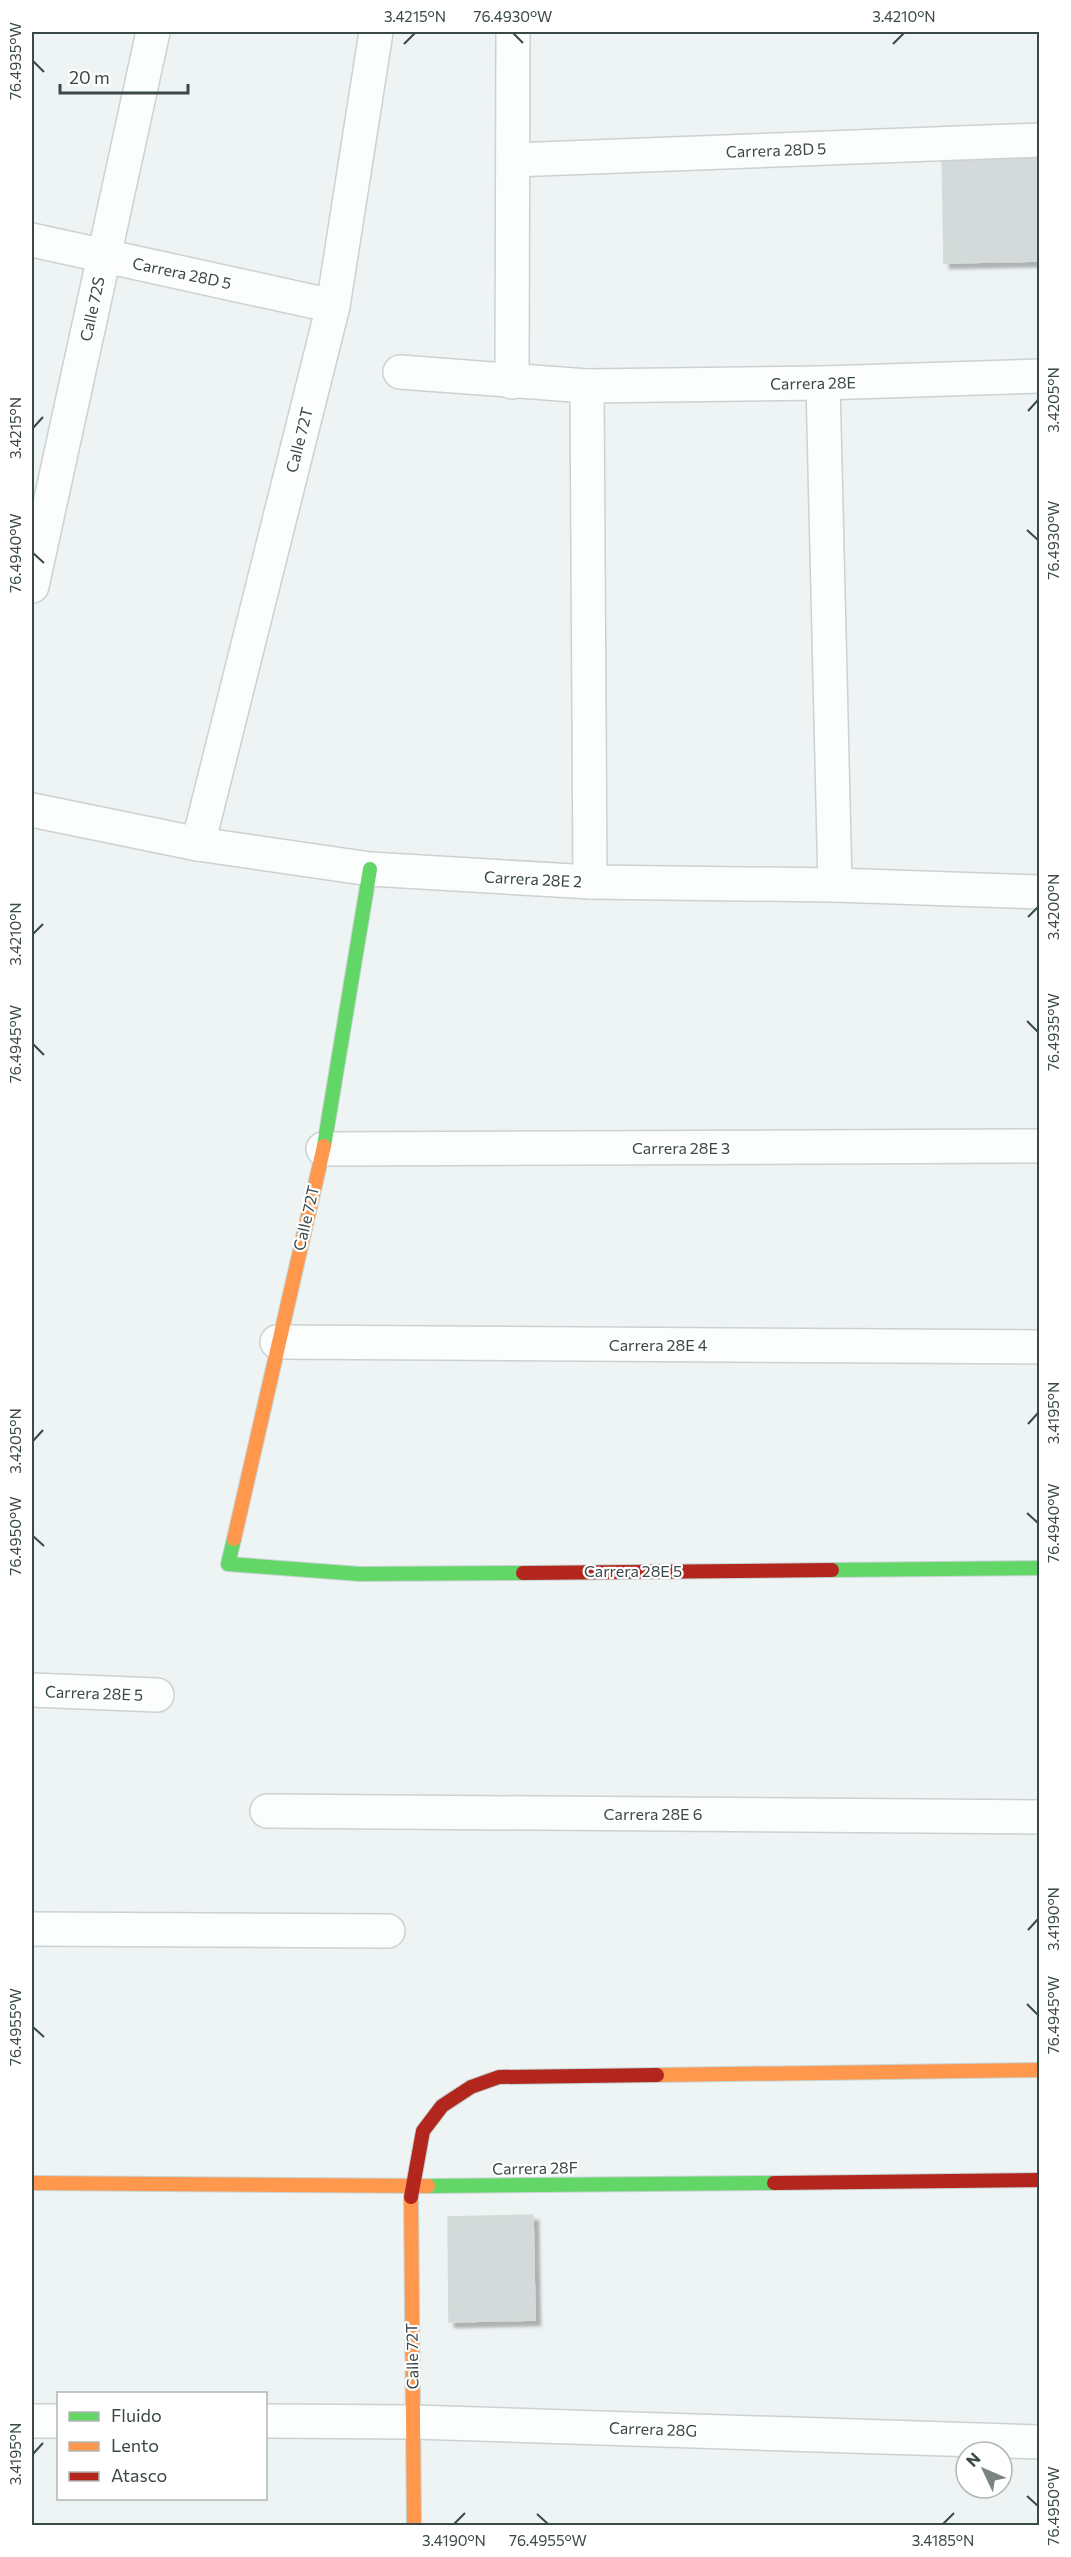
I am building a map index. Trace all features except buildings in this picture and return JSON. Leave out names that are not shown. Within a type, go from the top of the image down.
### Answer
[{"type":"street","name":"Calle 72S","points":[[32,586],[153,32]]},
{"type":"street","name":"Calle 72T","points":[[198,844],[333,306],[376,32]]},
{"type":"street","points":[[512,382],[513,32]]},
{"type":"street","name":"Carrera 28D 5","points":[[513,160],[1040,140]]},
{"type":"street","name":"Carrera 28D 5","points":[[32,240],[333,306]]},
{"type":"street","name":"Carrera 28E","points":[[400,372],[587,386],[824,383],[1040,376]]},
{"type":"street","points":[[824,383],[835,885]]},
{"type":"street","points":[[587,386],[590,882]]},
{"type":"street","name":"Carrera 28E 2","points":[[32,810],[198,844],[370,869],[590,882],[835,885],[1040,892]]},
{"type":"street","name":"Calle 72T","points":[[228,1564],[323,1149],[370,869]]},
{"type":"street","name":"Carrera 28E 3","points":[[323,1149],[1040,1146]]},
{"type":"street","name":"Carrera 28E 4","points":[[277,1342],[1040,1347]]},
{"type":"street","name":"Carrera 28E 5","points":[[228,1564],[287,1571],[360,1574],[1040,1568]]},
{"type":"street","name":"Carrera 28E 5","points":[[32,1690],[157,1695]]},
{"type":"street","name":"Carrera 28E 6","points":[[267,1812],[1040,1817]]},
{"type":"street","points":[[32,1929],[388,1931]]},
{"type":"street","name":"Calle 72T","points":[[414,2526],[411,2186],[423,2131],[442,2106],[471,2087],[499,2077],[1040,2070]]},
{"type":"street","name":"Carrera 28F","points":[[32,2183],[411,2186],[1040,2180]]},
{"type":"street","points":[[32,2421],[57,2421]]},
{"type":"street","name":"Carrera 28G","points":[[267,2421],[413,2422],[1040,2442]]},
{"type":"traffic: fast","points":[[324,1146],[370,869]]},
{"type":"traffic: fast","points":[[234,1539],[228,1564],[360,1574],[523,1573]]},
{"type":"traffic: fast","points":[[832,1570],[1040,1568]]},
{"type":"traffic: fast","points":[[428,2186],[774,2183]]},
{"type":"traffic: slow","points":[[234,1539],[324,1146]]},
{"type":"traffic: slow","points":[[657,2075],[1040,2070]]},
{"type":"traffic: slow","points":[[32,2183],[428,2186]]},
{"type":"traffic: slow","points":[[411,2197],[414,2526]]},
{"type":"traffic: jam","points":[[523,1573],[832,1570]]},
{"type":"traffic: jam","points":[[411,2197],[423,2131],[442,2106],[471,2087],[499,2077],[657,2075]]},
{"type":"traffic: jam","points":[[774,2183],[1040,2180]]}]
